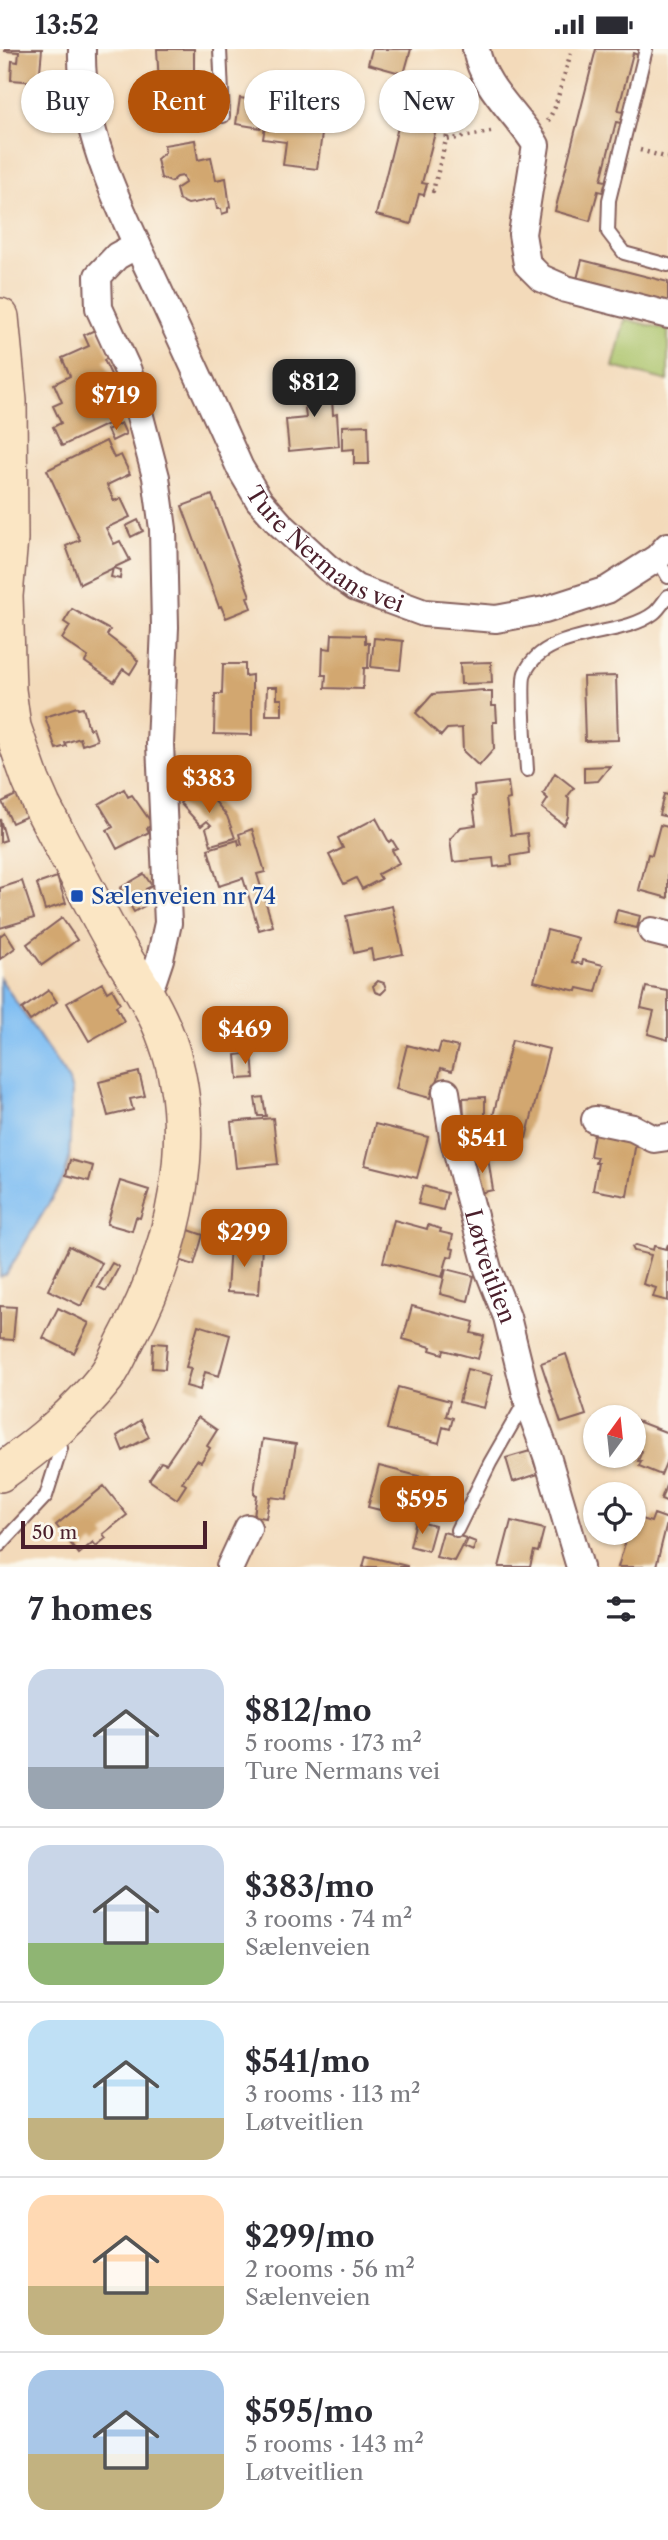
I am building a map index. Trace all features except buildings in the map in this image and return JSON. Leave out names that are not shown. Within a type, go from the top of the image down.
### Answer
[{"type":"street","name":"Ture Nermans vei","points":[[82,49],[82,75],[92,137],[137,245],[240,468],[259,500],[311,553],[356,588],[424,613],[496,619],[545,610],[607,590],[664,560]]},
{"type":"street","points":[[470,58],[530,135],[522,234],[527,264],[541,278],[566,289],[668,315]]},
{"type":"street","points":[[137,245],[117,256],[98,276],[99,308],[128,371],[156,477],[163,529],[165,585],[160,744],[168,923],[160,959],[145,995]]},
{"type":"street","points":[[0,317],[8,401],[9,539],[4,596],[7,690],[12,727],[31,782],[92,902],[167,1039],[180,1090],[183,1141],[179,1180],[169,1228],[154,1280],[107,1375],[54,1432],[0,1473]]},
{"type":"street","name":"Løtveitlien","points":[[446,1092],[460,1166],[476,1216],[488,1269],[507,1317],[528,1397],[580,1567]]},
{"type":"street","points":[[595,1120],[634,1128],[654,1139],[668,1137]]},
{"type":"street","points":[[230,1567],[248,1528]]},
{"type":"lane","points":[[220,49],[221,70]]},
{"type":"lane","points":[[646,49],[608,200],[608,232],[624,254],[668,265]]},
{"type":"lane","points":[[527,770],[524,674],[538,653],[588,633],[629,625],[654,613],[668,596]]},
{"type":"lane","points":[[457,1530],[490,1463],[528,1397]]},
{"type":"lane","points":[[0,1545],[46,1496],[61,1448],[54,1432]]},
{"type":"path","points":[[446,139],[530,135],[555,107],[572,49]]},
{"type":"path","points":[[425,188],[433,191],[448,133]]},
{"type":"path","points":[[622,146],[668,158]]},
{"type":"green space","points":[[625,319],[668,330],[668,381],[613,367]]},
{"type":"water","points":[[0,978],[69,1081],[72,1092],[69,1159],[64,1178],[6,1275],[0,1277]]},
{"type":"place","name":"Sælenveien nr 74","points":[[77,896]]}]
